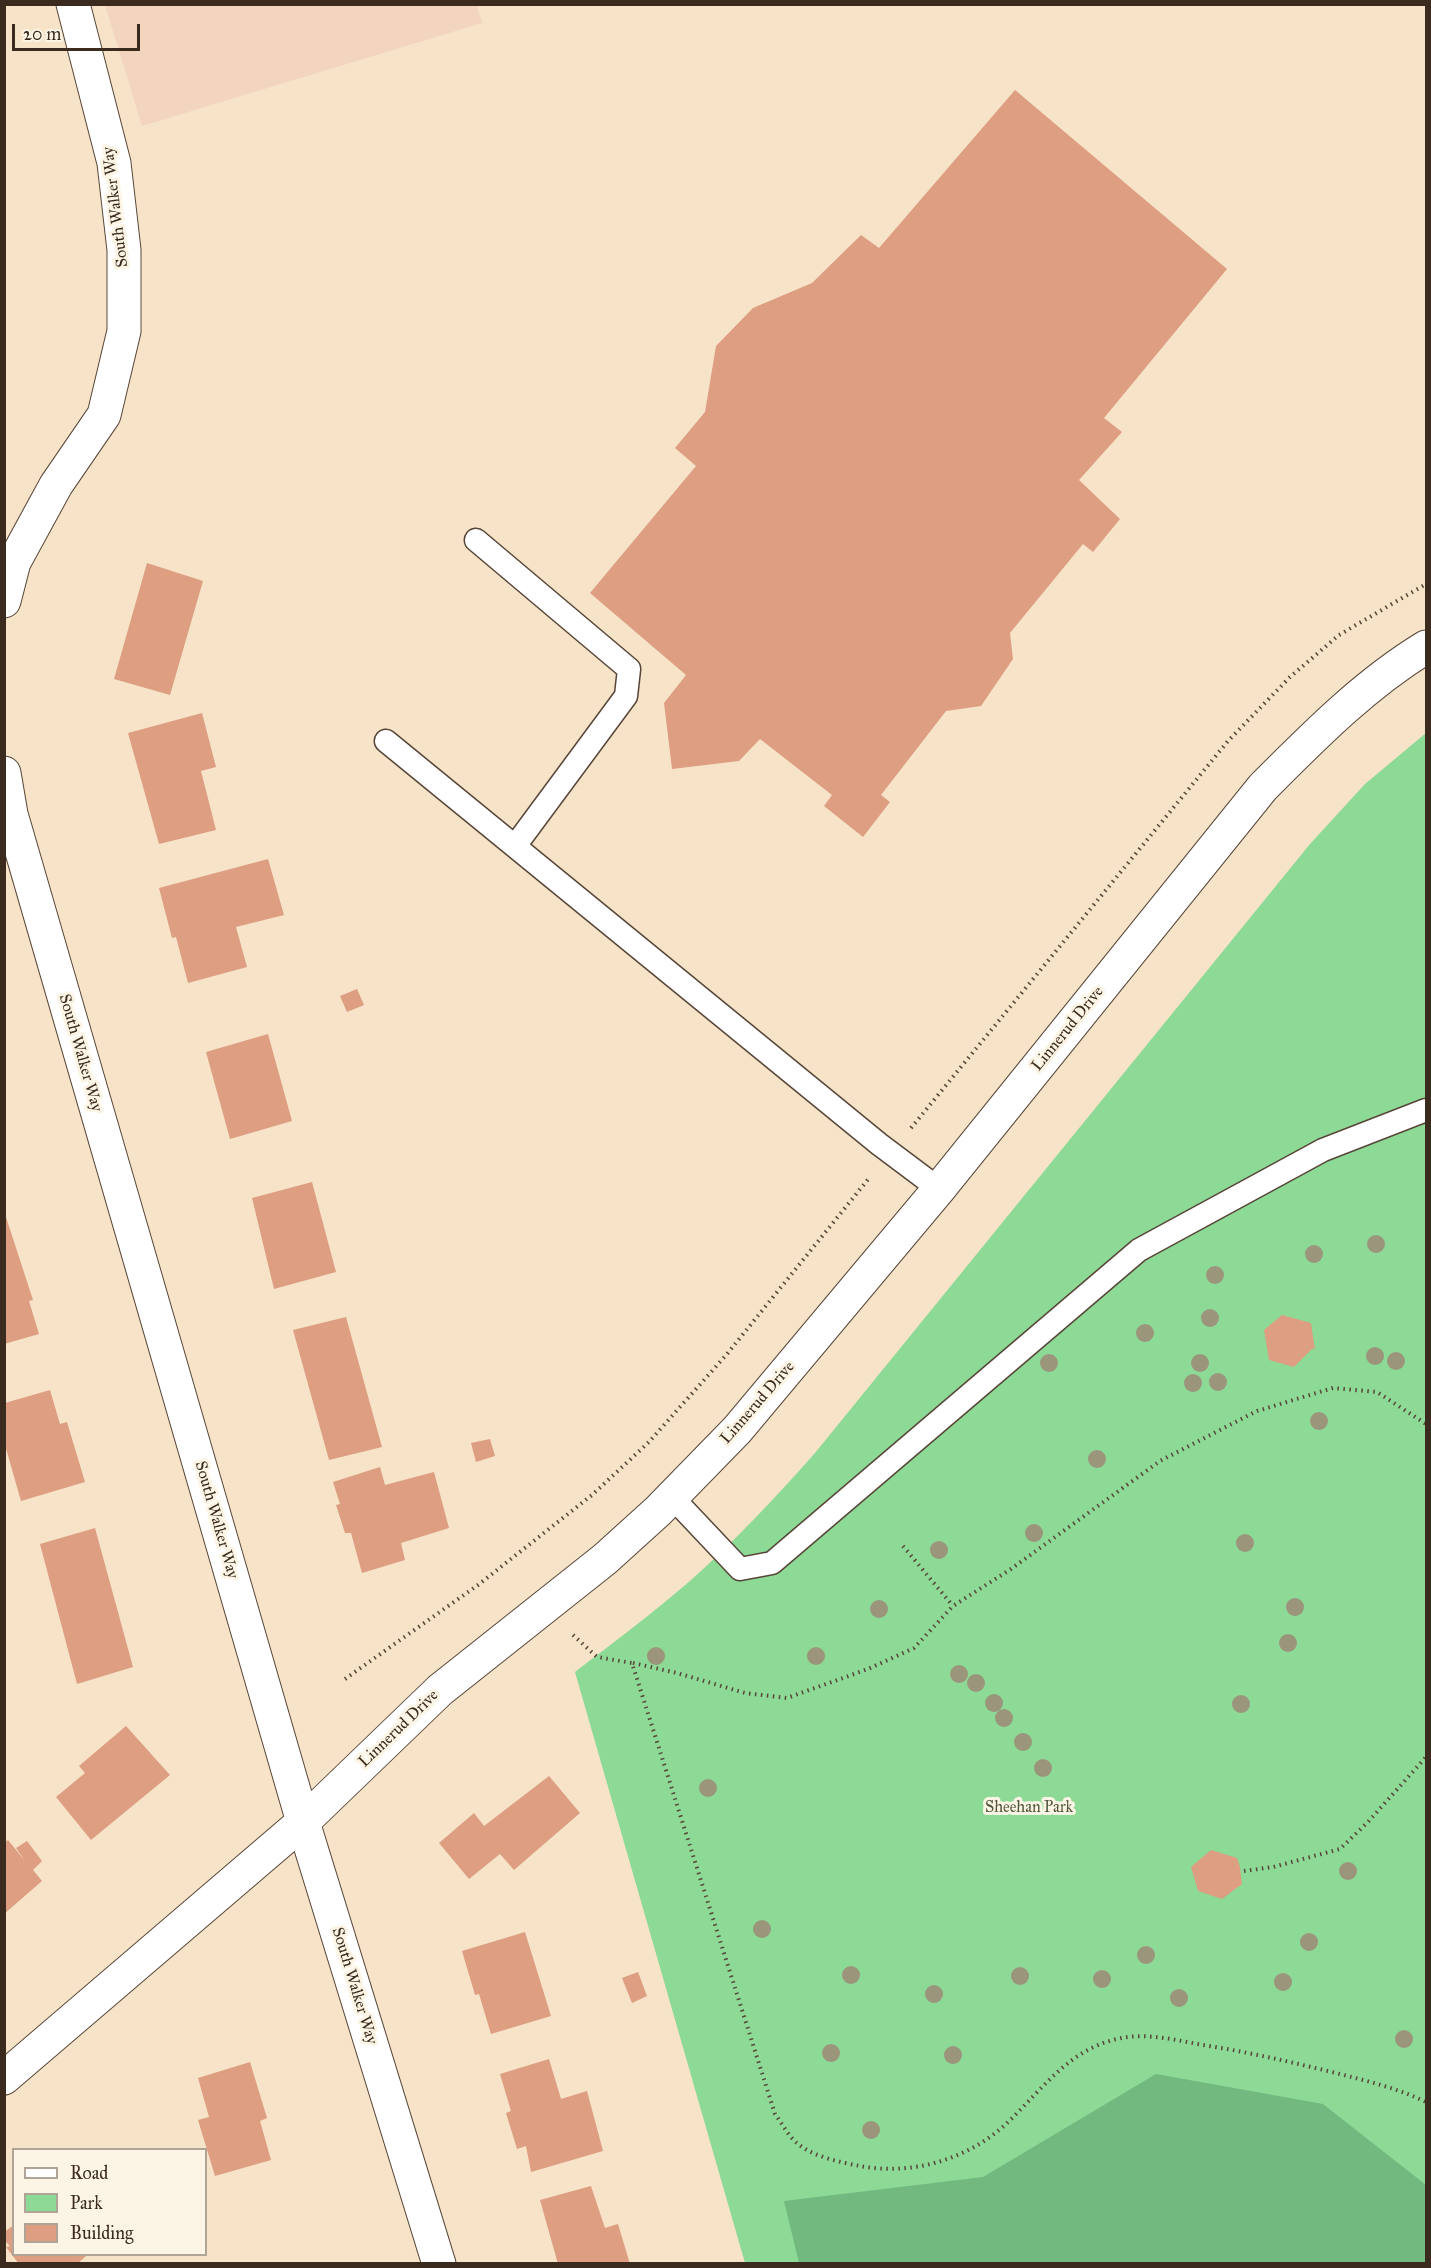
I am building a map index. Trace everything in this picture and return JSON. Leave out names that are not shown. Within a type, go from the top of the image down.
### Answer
[{"type":"street","name":"South Walker Way","points":[[4,601],[15,562],[56,485],[104,415],[124,332],[124,250],[114,164],[73,4]]},
{"type":"street","name":"Linnerud Drive","points":[[4,2078],[303,1821],[440,1690],[605,1559],[672,1497],[736,1430],[939,1189],[1263,787],[1367,688],[1426,647]]},
{"type":"street","name":"South Walker Way","points":[[4,773],[11,814],[303,1821],[439,2264]]},
{"type":"lane","points":[[476,540],[629,669],[626,696],[515,846]]},
{"type":"lane","points":[[386,741],[879,1144],[939,1189]]},
{"type":"lane","points":[[672,1497],[740,1569],[772,1563],[1138,1250],[1323,1150],[1426,1110]]},
{"type":"path","points":[[543,1607],[597,1657],[677,1673],[745,1693],[787,1698],[868,1669],[914,1648],[953,1606],[1011,1569],[1160,1461],[1257,1411],[1333,1388],[1377,1392],[1426,1424]]},
{"type":"path","points":[[903,1546],[953,1606]]},
{"type":"path","points":[[632,1663],[775,2114],[797,2143],[832,2161],[868,2168],[904,2170],[937,2163],[977,2145],[1006,2124],[1070,2060],[1093,2046],[1110,2041],[1148,2036],[1261,2054],[1400,2090],[1426,2102]]},
{"type":"path","points":[[1244,1871],[1273,1868],[1340,1849],[1368,1822],[1426,1757]]},
{"type":"shaded area","points":[[105,5],[477,5],[482,23],[142,126]]},
{"type":"green space","name":"Sheehan Park","points":[[1426,733],[1426,2263],[745,2263],[575,1672],[648,1616],[707,1566],[815,1453],[1310,844],[1365,784]]},
{"type":"green space","points":[[1156,2074],[1323,2104],[1426,2185],[1426,2263],[799,2263],[784,2201],[983,2177]]},
{"type":"building","points":[[1015,90],[1227,269],[1104,418],[1122,432],[1079,480],[1120,519],[1093,552],[1083,544],[1010,633],[1013,659],[981,706],[946,711],[881,795],[890,802],[863,837],[824,806],[832,795],[760,739],[739,761],[672,769],[664,703],[686,675],[590,593],[696,466],[675,448],[705,412],[716,346],[753,308],[812,283],[861,235],[879,248]]},
{"type":"building","points":[[147,563],[203,581],[170,695],[114,679]]},
{"type":"building","points":[[202,713],[216,767],[201,771],[216,830],[159,844],[128,733]]},
{"type":"building","points":[[268,859],[284,915],[236,927],[247,967],[188,983],[176,937],[172,938],[159,888]]},
{"type":"building","points":[[357,989],[364,1005],[347,1012],[340,996]]},
{"type":"building","points":[[268,1034],[292,1121],[230,1139],[206,1052]]},
{"type":"building","points":[[312,1182],[336,1272],[274,1289],[252,1198]]},
{"type":"building","points":[[4,1211],[33,1300],[29,1301],[39,1334],[4,1344]]},
{"type":"building","points":[[1282,1315],[1311,1323],[1315,1350],[1313,1348],[1294,1367],[1269,1360],[1264,1330]]},
{"type":"building","points":[[346,1317],[382,1447],[329,1460],[293,1330]]},
{"type":"building","points":[[50,1390],[60,1424],[67,1422],[85,1482],[21,1501],[5,1445],[5,1403]]},
{"type":"building","points":[[490,1439],[495,1456],[476,1462],[471,1443]]},
{"type":"building","points":[[380,1467],[385,1485],[434,1472],[449,1528],[401,1543],[405,1560],[362,1573],[351,1533],[345,1533],[336,1505],[340,1504],[333,1482]]},
{"type":"building","points":[[95,1528],[133,1667],[77,1684],[40,1544]]},
{"type":"building","points":[[126,1726],[170,1775],[91,1840],[56,1797],[85,1773],[79,1766]]},
{"type":"building","points":[[549,1776],[580,1813],[514,1870],[500,1854],[469,1879],[439,1843],[474,1813],[484,1826]]},
{"type":"building","points":[[8,1840],[25,1861],[16,1848],[27,1841],[42,1861],[33,1870],[42,1881],[4,1914],[4,1843]]},
{"type":"building","points":[[1211,1850],[1237,1858],[1240,1867],[1242,1884],[1222,1899],[1198,1891],[1191,1867]]},
{"type":"building","points":[[525,1932],[551,2016],[491,2034],[479,1994],[475,1995],[462,1951]]},
{"type":"building","points":[[638,1972],[647,1996],[632,2003],[622,1978]]},
{"type":"building","points":[[549,2059],[561,2099],[587,2091],[603,2151],[531,2172],[526,2146],[517,2149],[506,2113],[511,2111],[500,2074]]},
{"type":"building","points":[[250,2062],[267,2118],[260,2121],[271,2160],[215,2176],[198,2120],[209,2117],[198,2078]]},
{"type":"building","points":[[591,2186],[605,2228],[618,2224],[630,2264],[558,2264],[540,2200]]},
{"type":"building","points":[[12,2226],[12,2255],[6,2247],[10,2246],[4,2240],[4,2232]]},
{"type":"building","points":[[13,2256],[86,2256],[77,2264],[19,2264]]}]
